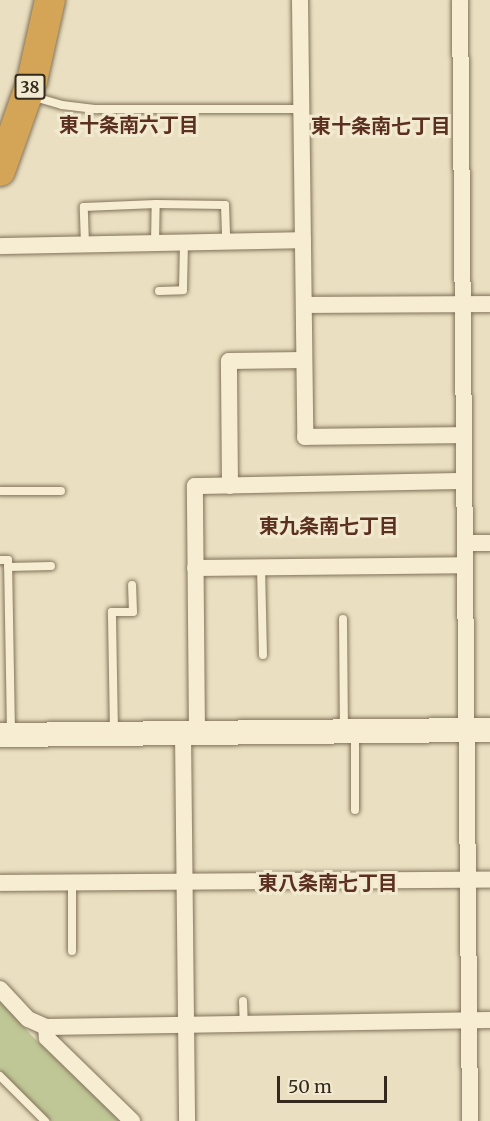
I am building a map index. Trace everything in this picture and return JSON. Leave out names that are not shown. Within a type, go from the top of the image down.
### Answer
[{"type":"highway","name":"38","points":[[0,122],[33,0]]},
{"type":"highway","name":"38","points":[[0,171],[28,95],[50,0]]},
{"type":"street","points":[[300,0],[305,437],[463,435]]},
{"type":"street","points":[[460,0],[470,1121]]},
{"type":"street","points":[[0,246],[303,240]]},
{"type":"street","points":[[304,305],[490,304]]},
{"type":"street","points":[[230,486],[230,361],[304,360]]},
{"type":"street","points":[[187,1121],[185,883],[195,568],[195,486],[464,481]]},
{"type":"street","points":[[465,543],[490,543]]},
{"type":"street","points":[[195,568],[464,564]]},
{"type":"street","points":[[6,734],[490,730]]},
{"type":"street","points":[[0,883],[490,880]]},
{"type":"street","points":[[0,989],[28,1019],[46,1027],[490,1020]]},
{"type":"street","points":[[46,1027],[47,1038],[132,1121]]},
{"type":"lane","points":[[28,95],[62,105],[97,109],[302,109]]},
{"type":"lane","points":[[85,244],[84,207],[156,204],[225,205],[226,242]]},
{"type":"lane","points":[[155,243],[156,204]]},
{"type":"lane","points":[[159,291],[183,290],[184,242]]},
{"type":"lane","points":[[0,491],[61,491]]},
{"type":"lane","points":[[0,560],[8,560],[6,734]]},
{"type":"lane","points":[[8,567],[51,566]]},
{"type":"lane","points":[[261,567],[263,655]]},
{"type":"lane","points":[[114,733],[112,612],[133,612],[132,585]]},
{"type":"lane","points":[[343,619],[355,810]]},
{"type":"lane","points":[[72,883],[72,951]]},
{"type":"lane","points":[[243,1001],[244,1024]]},
{"type":"lane","points":[[0,1076],[45,1121]]},
{"type":"green space","points":[[0,1000],[31,1035],[121,1121],[51,1121],[0,1071]]},
{"type":"district","name":"東十条南六丁目","points":[[129,124]]},
{"type":"district","name":"東十条南七丁目","points":[[381,125]]},
{"type":"district","name":"東九条南七丁目","points":[[329,525]]},
{"type":"district","name":"東八条南七丁目","points":[[328,882]]}]
